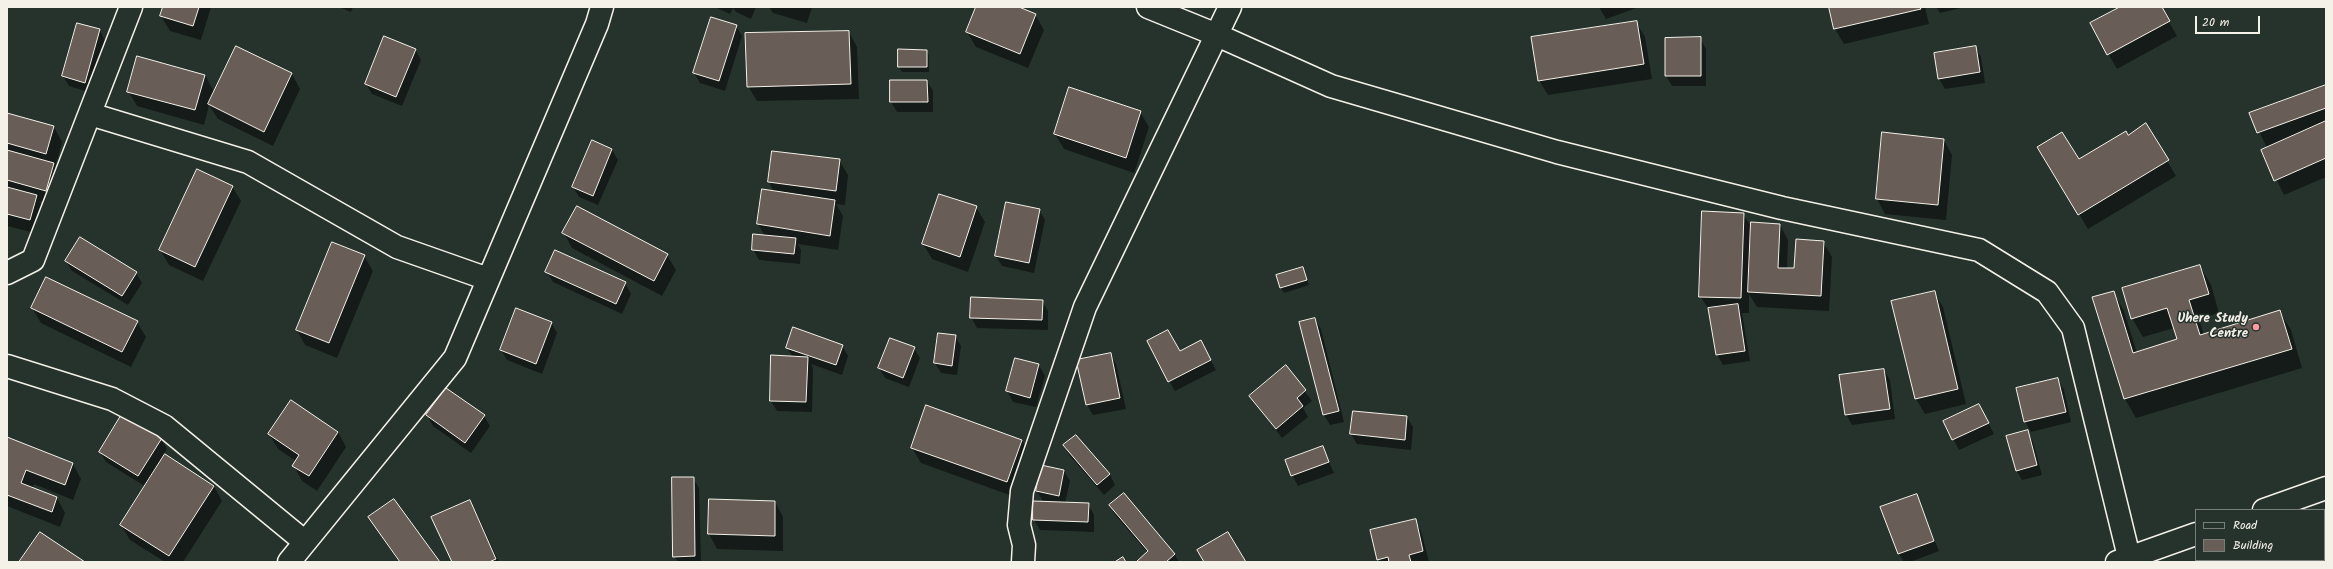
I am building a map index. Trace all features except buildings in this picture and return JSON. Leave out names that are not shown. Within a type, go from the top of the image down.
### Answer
[{"type":"street","points":[[7,273],[33,260],[131,7]]},
{"type":"street","points":[[289,562],[455,358],[597,24],[602,7]]},
{"type":"street","points":[[1148,7],[1217,35],[1331,86],[1557,152],[1782,208],[1979,250],[2018,272],[2047,292],[2073,328],[2123,560],[2195,534]]},
{"type":"street","points":[[1023,562],[1024,545],[1019,525],[1022,491],[1085,307],[1230,7]]},
{"type":"street","points":[[90,114],[248,162],[397,247],[488,279]]},
{"type":"street","points":[[7,366],[112,399],[164,426],[305,542]]},
{"type":"street","points":[[2267,509],[2326,488]]},
{"type":"place","name":"Uhere Study Centre","points":[[2256,327]]}]
